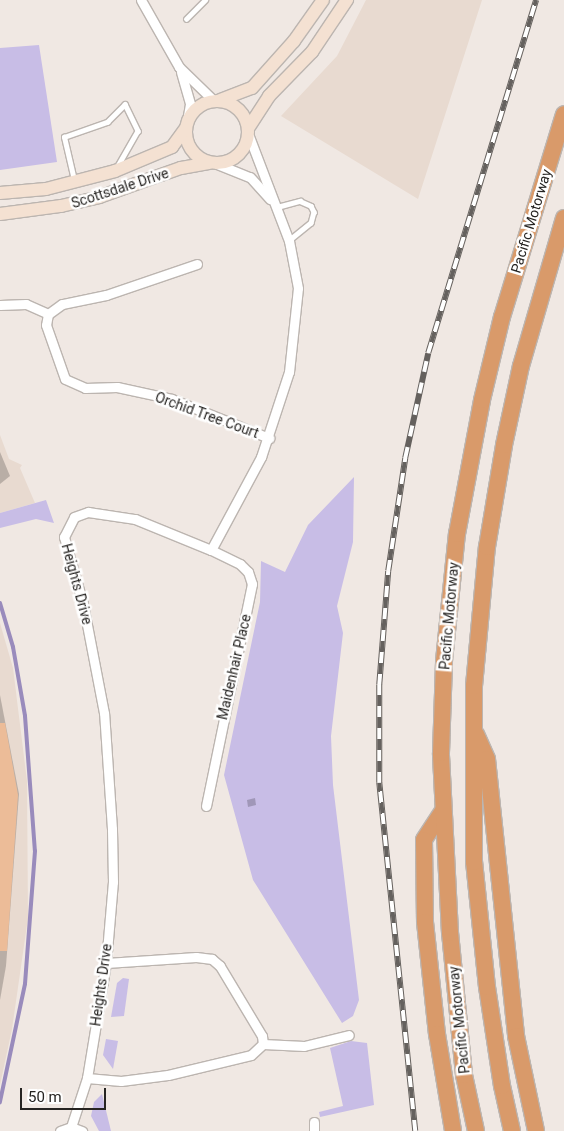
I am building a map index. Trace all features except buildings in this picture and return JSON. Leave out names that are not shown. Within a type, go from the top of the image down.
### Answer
[{"type":"highway","name":"Pacific Motorway","points":[[476,1131],[464,1075],[450,933],[442,812],[444,662],[457,534],[469,463],[502,317],[564,114]]},
{"type":"highway","points":[[512,1131],[502,1086],[487,987],[475,872],[473,727],[478,633],[504,445],[521,366],[564,218]]},
{"type":"highway","points":[[473,727],[487,759],[513,1016],[536,1131]]},
{"type":"highway","points":[[442,812],[424,840],[425,922],[436,1034],[453,1131]]},
{"type":"main road","points":[[323,0],[294,41],[252,88],[217,100],[193,111],[186,125],[191,150],[213,164],[238,156],[249,131],[269,96],[312,52],[347,0]]},
{"type":"main road","points":[[217,100],[233,106],[249,131]]},
{"type":"main road","name":"Scottsdale Drive","points":[[0,193],[75,183],[115,171],[172,147],[186,125]]},
{"type":"main road","name":"Scottsdale Drive","points":[[0,214],[61,206],[99,197],[181,168],[213,164]]},
{"type":"street","points":[[141,0],[179,67],[190,104],[186,125]]},
{"type":"street","points":[[179,67],[217,100]]},
{"type":"street","points":[[211,550],[269,438],[290,372],[297,314],[296,274],[289,240],[249,131]]},
{"type":"street","points":[[213,164],[250,177],[277,207]]},
{"type":"street","points":[[0,305],[26,304],[48,314],[62,304],[106,294],[197,264]]},
{"type":"street","name":"Orchid Tree Court","points":[[48,314],[46,325],[52,346],[65,379],[72,384],[118,388],[172,399],[269,438]]},
{"type":"street","name":"Heights Drive","points":[[72,1127],[87,1078],[106,962],[113,882],[111,775],[93,648],[64,537],[74,518],[88,512],[135,519],[211,550]]},
{"type":"street","name":"Maidenhair Place","points":[[206,806],[252,584],[248,572],[240,564],[211,550]]},
{"type":"street","points":[[106,962],[196,957],[212,959],[220,966],[262,1036],[263,1044]]},
{"type":"street","points":[[87,1078],[121,1081],[168,1074],[251,1054],[263,1044],[304,1046],[349,1035]]},
{"type":"street","points":[[60,1131],[72,1127],[82,1131]]},
{"type":"lane","points":[[186,20],[206,0]]},
{"type":"lane","points":[[75,183],[64,138],[106,122],[125,104],[138,131],[115,171]]},
{"type":"lane","points":[[277,207],[300,201],[311,206],[314,212],[311,223],[289,240]]},
{"type":"shaded area","points":[[366,0],[482,0],[418,199],[281,116],[337,56]]},
{"type":"shaded area","points":[[39,45],[57,162],[0,170],[0,48]]},
{"type":"shaded area","points":[[0,435],[9,459],[22,465],[20,468],[35,503],[0,513]]},
{"type":"shaded area","points":[[354,477],[353,542],[337,606],[343,633],[331,736],[333,785],[359,1000],[353,1016],[342,1023],[253,880],[224,775],[260,602],[261,561],[285,572],[308,525]]},
{"type":"shaded area","points":[[46,500],[54,523],[36,519],[0,528],[0,513]]},
{"type":"shaded area","points":[[0,623],[13,668],[27,781],[28,918],[12,1029],[0,1085]]},
{"type":"shaded area","points":[[123,978],[129,979],[124,1016],[111,1017],[117,983]]},
{"type":"shaded area","points":[[106,1039],[118,1041],[113,1069],[103,1055]]},
{"type":"shaded area","points":[[351,1041],[367,1043],[374,1105],[320,1117],[319,1112],[343,1106],[330,1048]]},
{"type":"shaded area","points":[[102,1094],[111,1131],[99,1131],[91,1116],[94,1102]]},
{"type":"waterway","points":[[0,603],[13,647],[25,716],[35,851],[25,984],[0,1102]]},
{"type":"railway","points":[[415,1131],[379,783],[379,685],[388,571],[405,458],[428,353],[536,0]]}]
